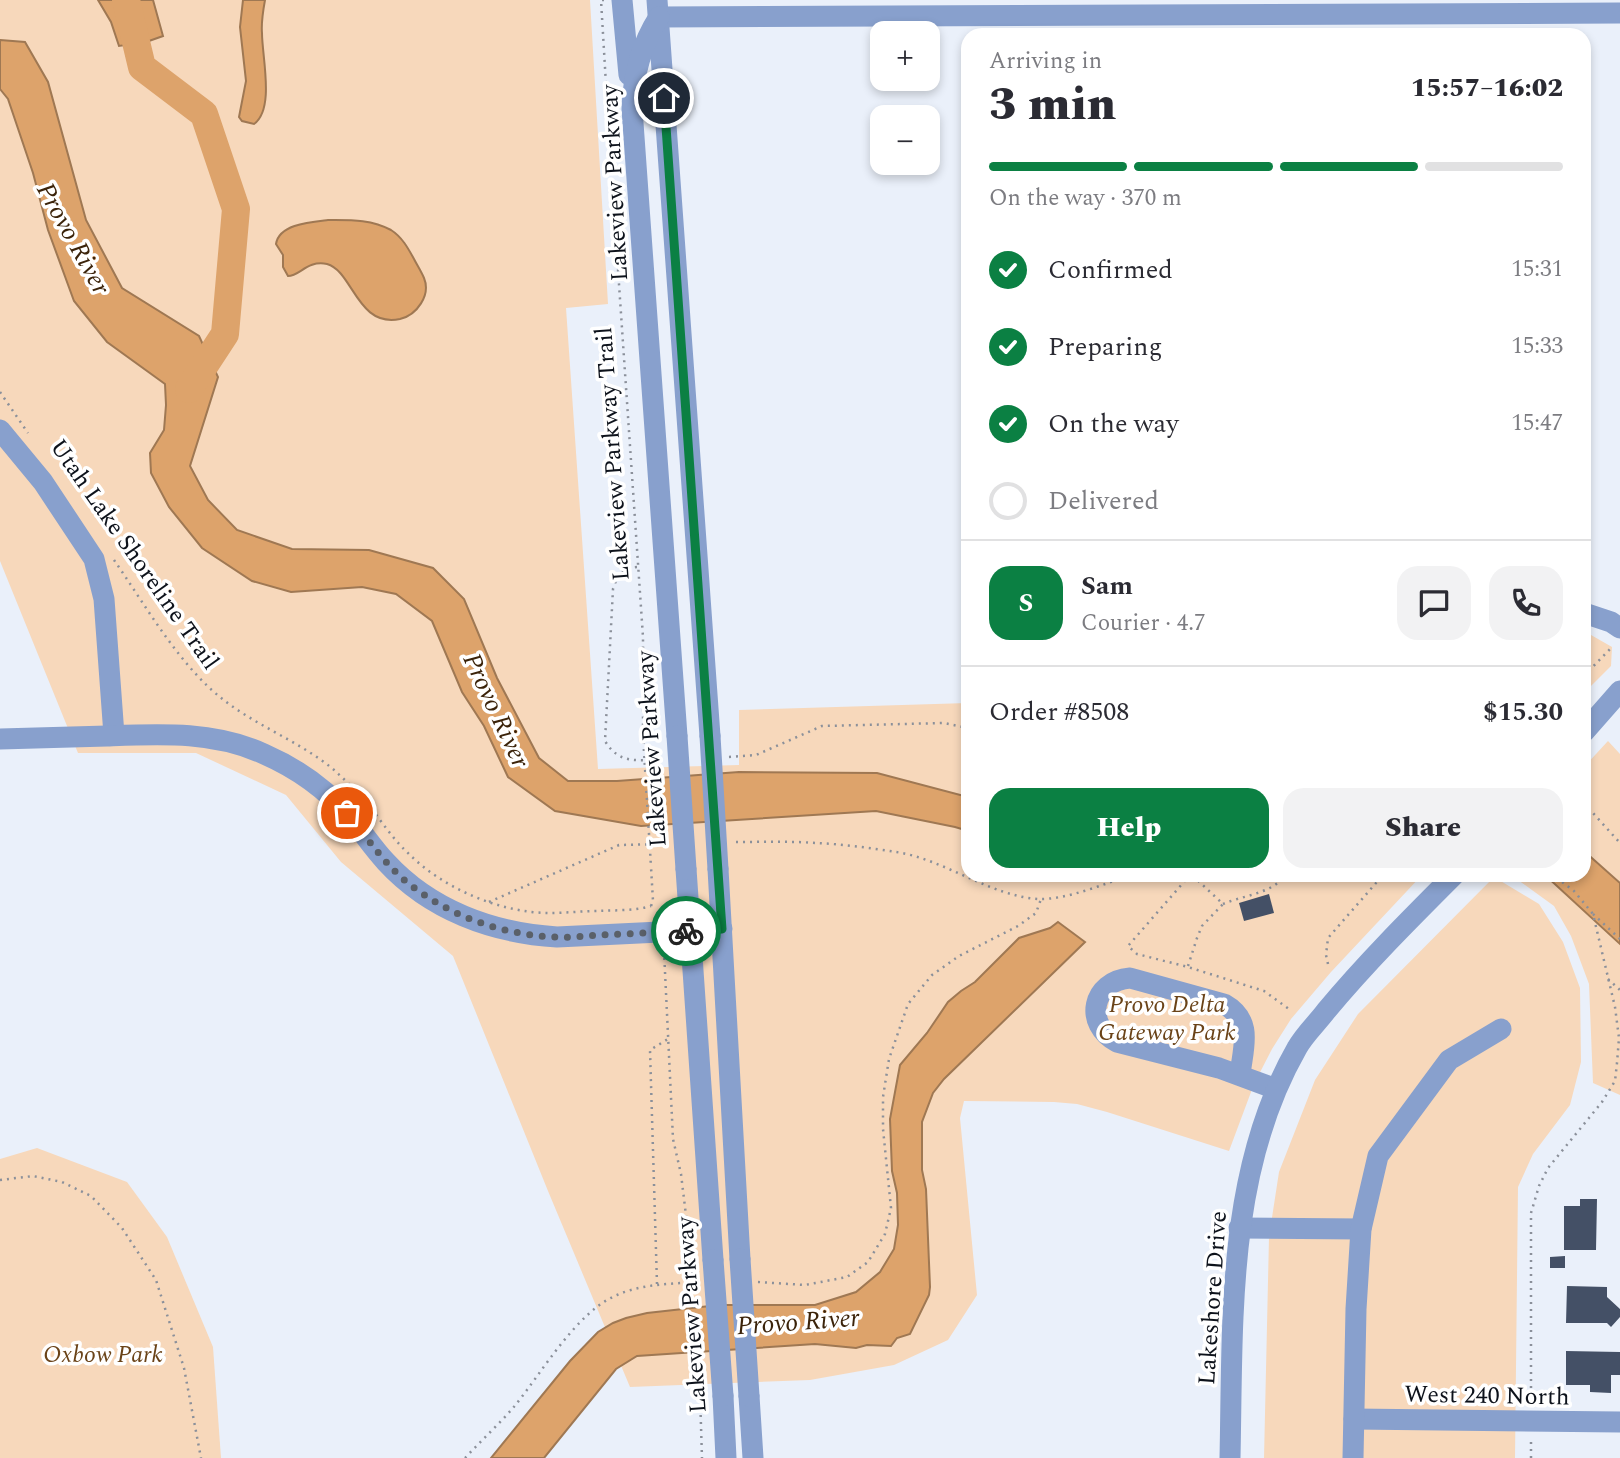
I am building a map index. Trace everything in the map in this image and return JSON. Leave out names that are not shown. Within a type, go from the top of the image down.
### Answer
[{"type":"street","points":[[622,0],[632,108]]},
{"type":"street","points":[[753,1458],[710,736],[658,8],[1620,13]]},
{"type":"street","name":"Lakeview Parkway","points":[[658,8],[640,54],[632,108],[726,1458]]},
{"type":"street","points":[[0,430],[43,482],[94,559],[104,599],[114,735]]},
{"type":"street","points":[[1591,615],[1611,622],[1616,638]]},
{"type":"street","points":[[1591,724],[1620,691]]},
{"type":"street","points":[[0,739],[176,734],[240,745],[281,762],[299,773],[347,813],[386,863],[411,885],[452,911],[486,925],[522,934],[557,937],[722,929]]},
{"type":"street","name":"Lakeshore Drive","points":[[1230,1458],[1233,1306],[1239,1227],[1256,1147],[1276,1089],[1298,1046],[1353,978],[1447,882]]},
{"type":"street","points":[[1240,1075],[1245,1032],[1241,1020],[1224,1004],[1130,978],[1109,984],[1100,996],[1096,1018],[1099,1026],[1117,1042],[1219,1068],[1276,1089]]},
{"type":"street","points":[[1353,1458],[1356,1309],[1361,1228],[1378,1156],[1449,1060],[1501,1029]]},
{"type":"street","points":[[1239,1227],[1361,1228]]},
{"type":"street","name":"West 240 North","points":[[1353,1419],[1620,1422]]},
{"type":"path","name":"Lakeview Parkway Trail","points":[[608,0],[601,0],[643,637],[643,735],[652,908]]},
{"type":"path","name":"Utah Lake Shoreline Trail","points":[[0,392],[32,438]]},
{"type":"path","name":"Utah Lake Shoreline Trail","points":[[110,554],[181,658],[204,683],[224,701],[297,743],[331,768],[369,806],[407,853],[432,874],[460,891],[489,902],[548,914],[652,908]]},
{"type":"path","points":[[1591,668],[1616,638]]},
{"type":"path","points":[[1591,811],[1620,843]]},
{"type":"path","points":[[732,842],[818,843],[898,852],[961,873]]},
{"type":"path","points":[[489,902],[619,845],[667,844]]},
{"type":"path","points":[[981,882],[1024,897],[1041,899],[1065,896],[1109,882]]},
{"type":"path","points":[[1185,882],[1128,946],[1137,954],[1264,990],[1289,1009]]},
{"type":"path","points":[[1199,882],[1223,904]]},
{"type":"path","points":[[1188,967],[1202,926],[1223,904],[1253,895],[1280,882]]},
{"type":"path","points":[[1328,964],[1328,937],[1377,882]]},
{"type":"path","points":[[1562,882],[1620,939]]},
{"type":"path","points":[[757,1282],[804,1285],[847,1277],[868,1262],[886,1234],[891,1208],[883,1129],[883,1088],[889,1059],[908,1004],[932,975],[959,956],[1036,914],[1041,899]]},
{"type":"path","points":[[1531,1458],[1531,1213],[1548,1168],[1602,1102],[1615,1081],[1619,1038],[1615,1007],[1593,914]]},
{"type":"path","points":[[664,948],[673,1139],[681,1174],[691,1257],[702,1458]]},
{"type":"path","points":[[1608,979],[1620,990]]},
{"type":"path","points":[[657,1285],[650,1050],[668,1040]]},
{"type":"path","points":[[0,1180],[33,1176],[62,1182],[91,1196],[122,1227],[156,1280],[184,1368],[201,1458]]},
{"type":"path","points":[[465,1458],[512,1408],[589,1313],[614,1296],[639,1287],[707,1281]]},
{"type":"green space","name":"Provo Delta Gateway Park","points":[[0,0],[590,0],[608,304],[566,308],[598,769],[739,765],[739,710],[961,703],[961,882],[1415,882],[1291,1019],[1254,1084],[1229,1151],[1077,1104],[964,1101],[960,1118],[977,1295],[948,1340],[894,1365],[810,1380],[630,1387],[453,956],[341,862],[286,795],[196,753],[78,753],[0,561]]},
{"type":"green space","points":[[1591,635],[1612,647],[1611,666],[1591,686]]},
{"type":"green space","points":[[1608,741],[1620,754],[1620,883],[1591,857],[1591,759]]},
{"type":"green space","points":[[1489,882],[1502,882],[1539,904],[1563,942],[1580,988],[1581,1062],[1570,1105],[1533,1154],[1518,1187],[1515,1458],[1264,1458],[1269,1237],[1279,1172],[1315,1080],[1358,1014]]},
{"type":"green space","points":[[1521,882],[1553,882],[1620,944],[1620,1095],[1593,1083],[1589,984],[1571,936],[1554,906]]},
{"type":"green space","name":"Oxbow Park","points":[[37,1148],[127,1182],[167,1237],[213,1347],[221,1458],[0,1458],[0,1159]]},
{"type":"water","points":[[98,0],[153,0],[163,36],[149,41],[144,32],[136,30],[132,35],[133,44],[119,46],[111,22]]},
{"type":"water","points":[[243,0],[265,0],[262,29],[266,95],[260,117],[254,124],[242,121],[239,117],[246,81],[240,27]]},
{"type":"water","points":[[0,40],[25,42],[48,82],[86,220],[122,288],[199,336],[218,377],[190,466],[208,500],[237,530],[292,549],[369,550],[433,568],[464,599],[497,678],[539,758],[568,781],[617,781],[739,772],[877,773],[961,795],[961,829],[876,811],[641,826],[555,811],[508,777],[484,726],[462,692],[432,621],[396,594],[362,587],[291,592],[252,581],[202,548],[169,507],[151,473],[150,453],[164,430],[165,384],[107,342],[74,301],[48,230],[33,173],[8,99],[0,89]]},
{"type":"water","points":[[328,220],[368,222],[383,226],[398,236],[412,255],[426,284],[424,297],[417,309],[400,319],[386,320],[374,315],[336,269],[327,264],[314,264],[288,276],[283,267],[283,255],[276,244],[278,237],[297,225]]},
{"type":"water","points":[[1591,857],[1620,883],[1620,944],[1553,882],[1591,882]]},
{"type":"water","points":[[1058,922],[1085,942],[944,1079],[933,1093],[922,1122],[922,1170],[926,1189],[930,1287],[929,1295],[910,1334],[897,1338],[891,1346],[867,1345],[856,1348],[815,1344],[637,1356],[616,1369],[544,1458],[491,1458],[570,1361],[598,1332],[613,1323],[647,1313],[719,1305],[815,1305],[856,1292],[880,1272],[894,1249],[898,1225],[890,1119],[900,1065],[948,1002],[975,982],[1019,938],[1050,928]]},
{"type":"building","points":[[1269,894],[1274,913],[1244,921],[1239,903]]},
{"type":"building","points":[[1580,1199],[1597,1199],[1596,1250],[1564,1250],[1564,1206],[1580,1206]]},
{"type":"building","points":[[1565,1256],[1565,1268],[1550,1268],[1550,1257]]},
{"type":"building","points":[[1567,1286],[1607,1287],[1607,1297],[1620,1309],[1620,1317],[1611,1327],[1607,1323],[1566,1323]]},
{"type":"building","points":[[1566,1351],[1620,1352],[1620,1375],[1611,1375],[1611,1393],[1590,1392],[1590,1385],[1566,1385]]},
{"type":"waterway","name":"Provo River","points":[[126,0],[142,67],[204,114],[236,209],[225,334],[189,389]]},
{"type":"way so far","points":[[347,813],[386,863],[420,892],[452,911],[486,925],[522,934],[557,937],[686,931]]},
{"type":"route","points":[[664,98],[722,929],[686,931]]}]
